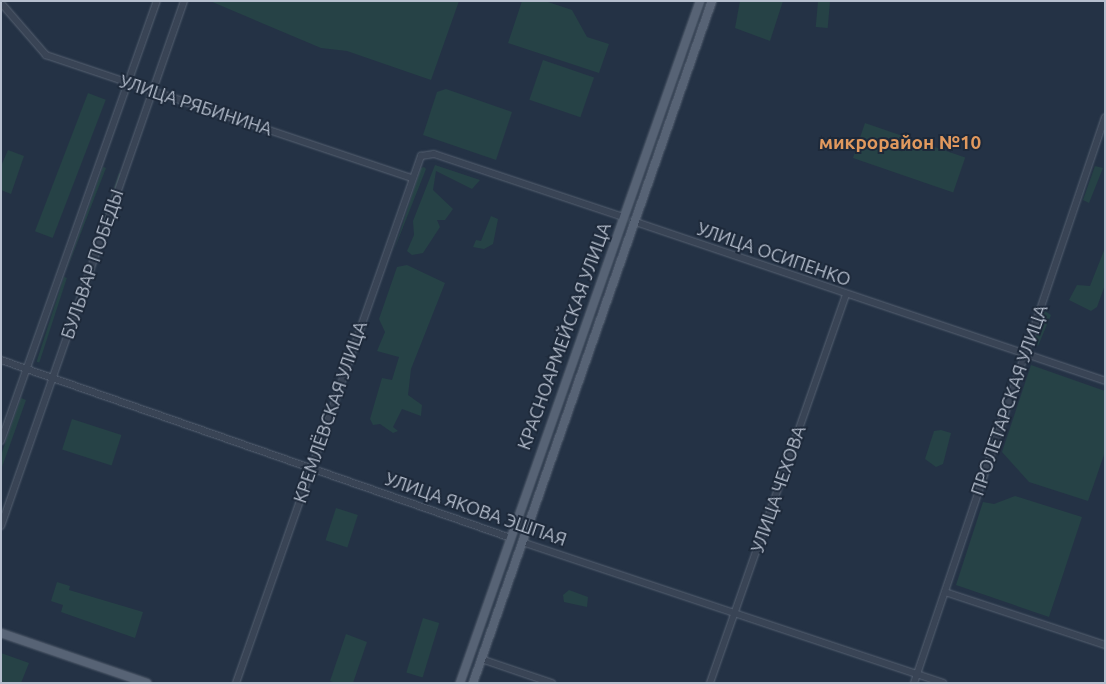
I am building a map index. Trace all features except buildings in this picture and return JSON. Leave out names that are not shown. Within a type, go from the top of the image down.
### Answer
[{"type":"main road","name":"КРАСНОАРМЕЙСКАЯ УЛИЦА","points":[[460,683],[508,537],[700,1]]},
{"type":"main road","name":"КРАСНОАРМЕЙСКАЯ УЛИЦА","points":[[473,683],[633,221],[712,1]]},
{"type":"main road","name":"УЛИЦА ОСИПЕНКО","points":[[622,217],[633,221]]},
{"type":"main road","name":"УЛИЦА ЯКОВА ЭШПАЯ","points":[[508,537],[522,542]]},
{"type":"main road","points":[[1,633],[147,683]]},
{"type":"street","name":"БУЛЬВАР ПОБЕДЫ","points":[[1,441],[157,1]]},
{"type":"street","name":"БУЛЬВАР ПОБЕДЫ","points":[[1,526],[184,1]]},
{"type":"street","name":"УЛИЦА РЯБИНИНА","points":[[1,3],[46,54],[411,178]]},
{"type":"street","name":"ПРОЛЕТАРСКАЯ УЛИЦА","points":[[914,683],[1105,117]]},
{"type":"street","name":"УЛИЦА ОСИПЕНКО","points":[[434,154],[622,217]]},
{"type":"street","name":"КРЕМЛЁВСКАЯ УЛИЦА","points":[[236,683],[411,178],[421,156],[434,154]]},
{"type":"street","name":"УЛИЦА ОСИПЕНКО","points":[[633,221],[1105,381]]},
{"type":"street","name":"УЛИЦА ЧЕХОВА","points":[[710,683],[846,294]]},
{"type":"street","name":"УЛИЦА ЯКОВА ЭШПАЯ","points":[[1,360],[508,537]]},
{"type":"street","name":"УЛИЦА ЯКОВА ЭШПАЯ","points":[[522,542],[943,683]]},
{"type":"street","points":[[945,592],[1105,645]]},
{"type":"street","points":[[481,659],[552,683]]},
{"type":"green space","points":[[210,1],[459,1],[431,80],[347,51],[321,48]]},
{"type":"green space","points":[[522,1],[545,1],[572,10],[587,37],[609,44],[599,73],[508,43]]},
{"type":"green space","points":[[740,1],[783,1],[770,41],[735,28]]},
{"type":"green space","points":[[818,1],[830,2],[828,28],[816,27]]},
{"type":"green space","points":[[543,60],[594,78],[580,117],[529,100]]},
{"type":"green space","points":[[446,89],[512,112],[496,160],[423,135],[437,92]]},
{"type":"green space","points":[[88,93],[106,100],[53,238],[35,231]]},
{"type":"green space","points":[[865,123],[965,158],[953,192],[853,158]]},
{"type":"green space","points":[[8,150],[24,156],[11,194],[1,190],[1,166]]},
{"type":"green space","points":[[435,165],[480,180],[472,189],[436,171],[433,190],[453,209],[445,220],[437,220],[440,227],[423,253],[412,255],[407,251],[414,235],[413,221]]},
{"type":"green space","points":[[1095,166],[1103,168],[1089,203],[1083,200]]},
{"type":"green space","points":[[103,167],[106,168],[65,274]]},
{"type":"green space","points":[[424,167],[426,169],[394,250],[421,168]]},
{"type":"green space","points":[[119,173],[122,174],[58,370],[55,369]]},
{"type":"green space","points":[[491,216],[498,219],[493,244],[484,249],[473,247],[476,240],[481,241]]},
{"type":"green space","points":[[1105,248],[1105,285],[1097,307],[1091,311],[1069,300],[1077,285],[1090,286]]},
{"type":"green space","points":[[407,265],[445,283],[411,369],[408,395],[422,405],[421,416],[402,409],[393,427],[398,431],[393,433],[380,424],[373,425],[370,419],[382,378],[392,380],[399,357],[377,351],[385,332],[379,319],[397,267]]},
{"type":"green space","points":[[64,277],[67,278],[39,363],[36,362]]},
{"type":"green space","points":[[1045,311],[1051,315],[1038,346],[1034,340]]},
{"type":"green space","points":[[1031,365],[1105,391],[1105,452],[1088,501],[1029,482],[1002,452]]},
{"type":"green space","points":[[21,398],[26,400],[2,467],[1,455]]},
{"type":"green space","points":[[72,419],[121,435],[112,466],[62,449]]},
{"type":"green space","points":[[941,430],[951,433],[943,464],[936,467],[925,459],[934,431]]},
{"type":"green space","points":[[1015,496],[1082,517],[1049,617],[956,585],[983,502],[994,504]]},
{"type":"green space","points":[[336,508],[358,515],[347,547],[325,540]]},
{"type":"green space","points":[[57,582],[70,586],[69,590],[143,612],[135,638],[61,612],[63,605],[51,601]]},
{"type":"green space","points":[[569,590],[588,597],[587,607],[564,602],[563,595]]},
{"type":"green space","points":[[423,618],[439,623],[423,677],[406,673]]},
{"type":"green space","points":[[346,634],[367,642],[353,683],[336,683],[330,681]]},
{"type":"green space","points":[[1,653],[29,663],[21,683],[1,683]]},
{"type":"district","name":"микрорайон №10","points":[[900,143]]}]
